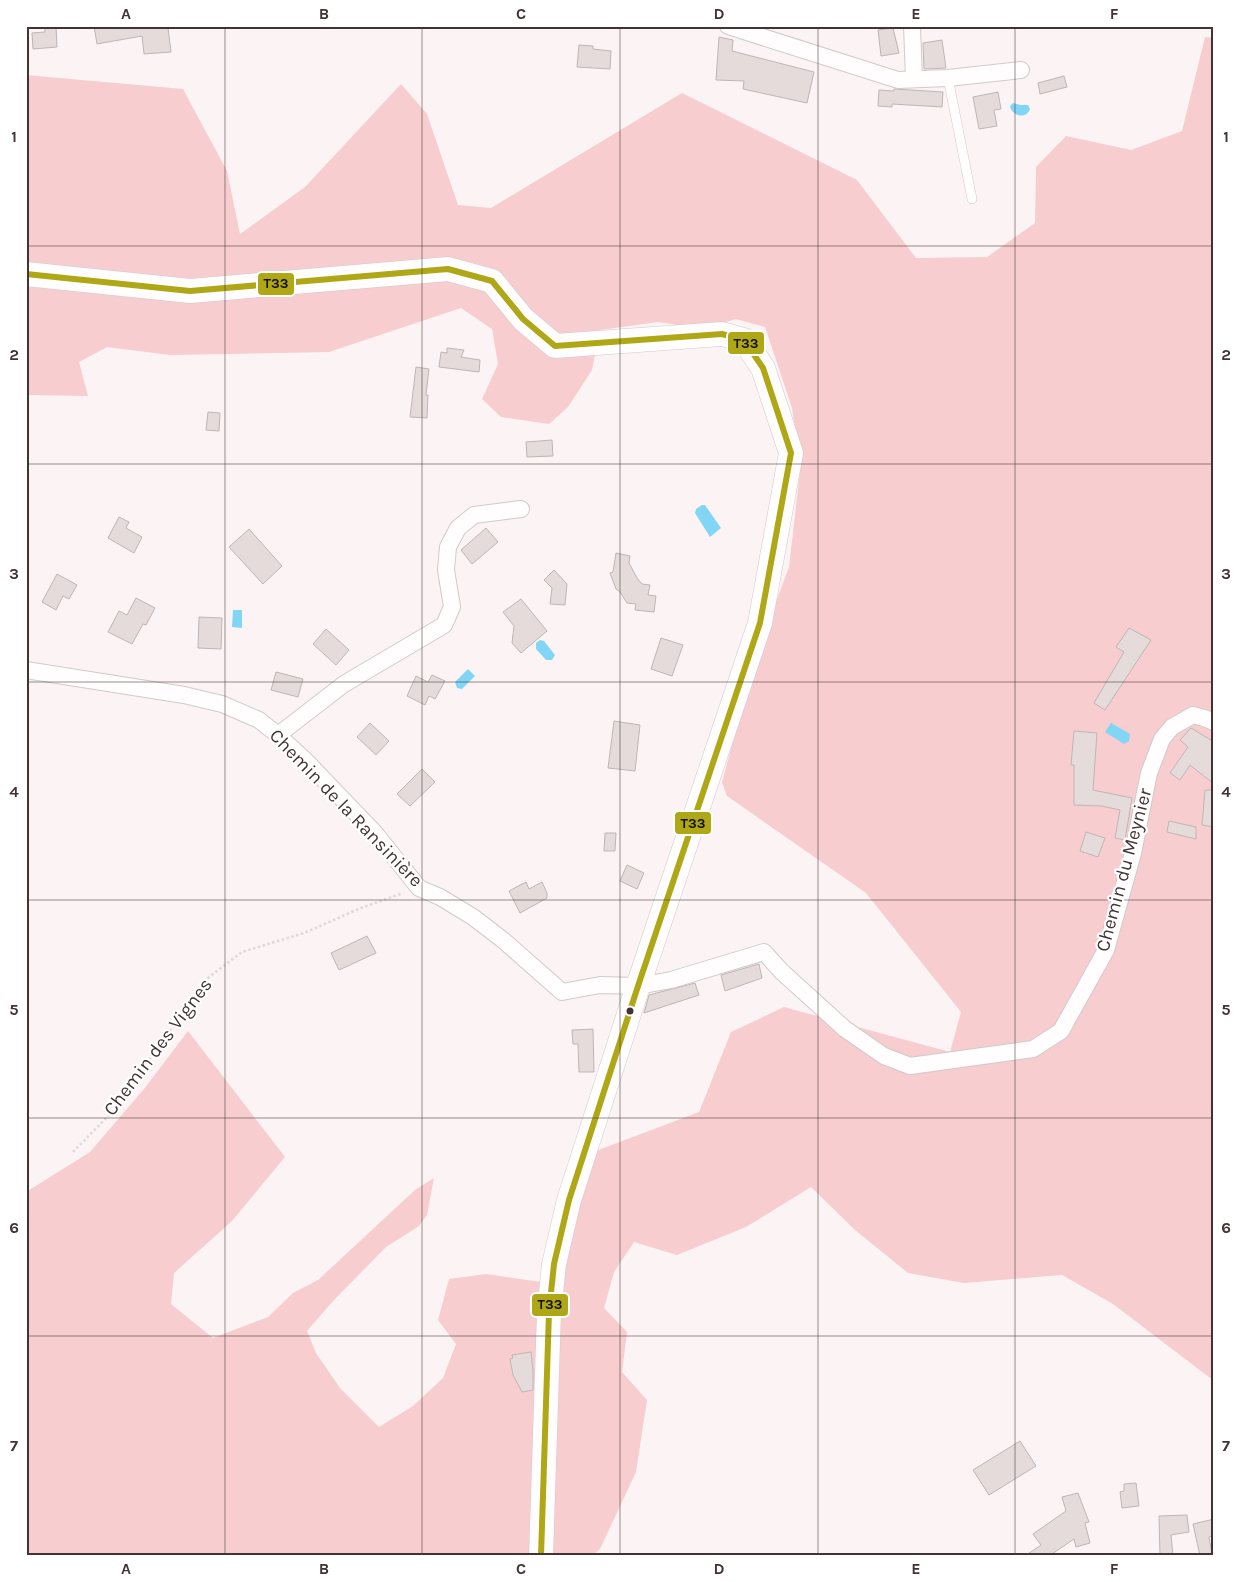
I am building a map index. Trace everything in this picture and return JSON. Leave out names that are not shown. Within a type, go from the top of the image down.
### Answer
[{"type":"street","points":[[728,26],[898,80],[948,78],[1021,70]]},
{"type":"street","points":[[912,26],[914,79]]},
{"type":"street","points":[[26,274],[190,291],[448,269],[492,281],[524,319],[555,346],[722,334],[744,340],[763,368],[791,453],[760,623],[638,986],[569,1200],[554,1264],[549,1312],[541,1556]]},
{"type":"street","points":[[278,735],[344,684],[444,625],[452,607],[446,570],[448,547],[458,528],[474,516],[521,509]]},
{"type":"street","name":"Chemin de la Ransinière","points":[[26,670],[184,695],[222,704],[259,720],[305,760],[374,833],[419,888],[440,897],[473,917],[504,940],[562,992],[600,985],[638,986]]},
{"type":"street","name":"Chemin du Meynier","points":[[638,986],[671,980],[764,952],[781,971],[845,1029],[884,1056],[910,1066],[1032,1049],[1061,1031],[1106,950],[1133,853],[1149,773],[1162,740],[1172,727],[1193,716],[1214,722]]},
{"type":"lane","points":[[948,78],[972,199]]},
{"type":"path","name":"Chemin des Vignes","points":[[72,1152],[110,1114],[209,977],[242,952],[304,933],[361,908],[419,888]]},
{"type":"shaded area","points":[[1205,37],[1214,38],[1214,1381],[1113,1304],[1062,1275],[964,1283],[908,1273],[855,1230],[811,1187],[746,1227],[677,1255],[634,1242],[614,1272],[604,1308],[627,1332],[622,1372],[647,1400],[636,1472],[600,1549],[592,1556],[26,1556],[26,1192],[90,1152],[144,1089],[188,1031],[285,1157],[232,1221],[174,1273],[171,1304],[213,1338],[268,1317],[293,1293],[318,1280],[415,1190],[434,1178],[427,1215],[419,1226],[386,1247],[333,1301],[307,1331],[316,1353],[340,1388],[379,1427],[413,1406],[443,1378],[456,1344],[438,1320],[449,1279],[486,1274],[541,1282],[572,1160],[699,1112],[731,1032],[784,1007],[950,1052],[961,1012],[866,893],[727,796],[722,782],[757,653],[789,567],[800,471],[792,408],[765,327],[736,319],[703,329],[658,322],[600,330],[592,370],[568,407],[549,424],[501,417],[482,399],[498,364],[492,329],[461,308],[329,352],[170,355],[107,347],[79,362],[88,396],[26,395],[26,75],[183,89],[227,171],[240,234],[305,187],[401,84],[427,114],[458,205],[491,208],[682,93],[857,180],[916,258],[987,257],[1035,223],[1036,167],[1066,136],[1131,150],[1182,131]]},
{"type":"water","points":[[1013,103],[1028,105],[1030,109],[1025,115],[1016,114],[1010,106]]},
{"type":"water","points":[[705,505],[721,528],[710,537],[695,513],[696,509]]},
{"type":"water","points":[[233,610],[242,610],[242,628],[232,627]]},
{"type":"water","points":[[540,640],[544,641],[555,655],[552,660],[546,660],[536,649],[536,643]]},
{"type":"water","points":[[468,669],[475,676],[462,689],[457,688],[455,682]]},
{"type":"water","points":[[1111,723],[1130,734],[1129,741],[1124,744],[1105,732]]},
{"type":"building","points":[[45,26],[56,26],[57,47],[33,49],[32,33],[45,32]]},
{"type":"building","points":[[94,26],[165,26],[165,28],[168,28],[171,52],[144,54],[142,36],[97,44]]},
{"type":"building","points":[[893,28],[899,53],[881,56],[878,30]]},
{"type":"building","points":[[719,37],[733,40],[732,51],[814,72],[807,103],[743,89],[744,81],[716,80]]},
{"type":"building","points":[[942,40],[946,68],[924,69],[923,43]]},
{"type":"building","points":[[579,45],[593,46],[593,49],[611,51],[610,69],[577,67]]},
{"type":"building","points":[[1064,76],[1067,87],[1040,94],[1038,83]]},
{"type":"building","points":[[894,89],[943,92],[942,107],[892,104],[892,107],[878,106],[879,90],[893,91]]},
{"type":"building","points":[[998,92],[1001,109],[994,110],[997,126],[979,129],[973,97]]},
{"type":"building","points":[[447,348],[464,350],[461,357],[480,360],[479,372],[439,367],[441,352],[447,353]]},
{"type":"building","points":[[416,367],[429,369],[426,395],[428,395],[427,418],[410,417]]},
{"type":"building","points":[[208,412],[220,413],[219,431],[206,430]]},
{"type":"building","points":[[552,440],[553,456],[527,457],[526,442]]},
{"type":"building","points":[[119,517],[129,522],[126,528],[142,537],[134,553],[108,538]]},
{"type":"building","points":[[486,528],[498,542],[472,564],[461,550]]},
{"type":"building","points":[[249,529],[282,566],[263,584],[229,547]]},
{"type":"building","points":[[616,553],[630,556],[629,563],[637,578],[642,584],[650,585],[648,595],[656,596],[654,612],[635,610],[636,604],[627,603],[616,589],[610,573],[613,572]]},
{"type":"building","points":[[554,570],[567,584],[565,605],[550,604],[552,588],[544,580]]},
{"type":"building","points":[[57,574],[77,585],[69,599],[63,596],[56,610],[42,602]]},
{"type":"building","points":[[136,598],[155,608],[146,625],[143,624],[132,644],[108,632],[119,611],[127,615]]},
{"type":"building","points":[[521,599],[547,631],[521,653],[512,643],[514,626],[503,612]]},
{"type":"building","points":[[199,617],[222,618],[221,649],[198,648]]},
{"type":"building","points":[[1129,628],[1151,640],[1105,710],[1094,703],[1124,652],[1116,647]]},
{"type":"building","points":[[326,629],[349,650],[336,665],[313,644]]},
{"type":"building","points":[[661,638],[683,645],[672,676],[651,669]]},
{"type":"building","points":[[276,672],[303,679],[298,697],[271,690]]},
{"type":"building","points":[[432,675],[445,681],[435,699],[429,696],[425,705],[407,696],[416,676],[428,682]]},
{"type":"building","points":[[614,721],[640,725],[635,771],[608,768]]},
{"type":"building","points":[[370,723],[389,741],[376,755],[357,737]]},
{"type":"building","points":[[1191,728],[1214,742],[1214,784],[1190,765],[1180,780],[1170,773],[1188,747],[1180,740]]},
{"type":"building","points":[[1074,731],[1097,733],[1093,790],[1132,798],[1125,840],[1115,838],[1120,810],[1102,806],[1074,805],[1074,765],[1071,765]]},
{"type":"building","points":[[422,769],[435,782],[410,806],[397,794]]},
{"type":"building","points":[[1205,790],[1214,790],[1214,827],[1202,825]]},
{"type":"building","points":[[1169,821],[1196,827],[1196,839],[1167,832]]},
{"type":"building","points":[[1086,832],[1105,838],[1098,857],[1080,851]]},
{"type":"building","points":[[605,833],[616,833],[615,851],[604,851]]},
{"type":"building","points":[[627,865],[644,873],[637,889],[620,881]]},
{"type":"building","points":[[526,882],[529,889],[542,882],[547,898],[520,913],[509,891]]},
{"type":"building","points":[[367,936],[376,953],[339,970],[331,953]]},
{"type":"building","points":[[759,964],[762,978],[725,991],[721,975]]},
{"type":"building","points":[[695,983],[699,995],[644,1013],[649,995]]},
{"type":"building","points":[[593,1029],[594,1072],[579,1072],[578,1044],[573,1044],[572,1030]]},
{"type":"building","points":[[531,1352],[533,1390],[522,1392],[513,1375],[510,1359],[513,1358],[512,1355]]},
{"type":"building","points":[[1020,1441],[1036,1466],[989,1495],[973,1470]]},
{"type":"building","points":[[1136,1483],[1139,1506],[1122,1508],[1120,1492],[1124,1491],[1124,1484]]},
{"type":"building","points":[[1078,1493],[1089,1522],[1085,1523],[1090,1543],[1076,1547],[1074,1539],[1049,1556],[1025,1556],[1041,1545],[1033,1534],[1066,1511],[1062,1497]]},
{"type":"building","points":[[1187,1515],[1189,1532],[1171,1535],[1173,1556],[1160,1556],[1159,1516]]},
{"type":"building","points":[[1214,1519],[1214,1535],[1209,1537],[1212,1554],[1200,1556],[1193,1524]]},
{"type":"transit line","name":"T33","points":[[26,274],[190,291],[448,269],[492,281],[523,319],[555,346],[722,334],[744,340],[763,368],[791,453],[760,623],[638,986],[569,1200],[554,1264],[549,1312],[541,1556]]}]
